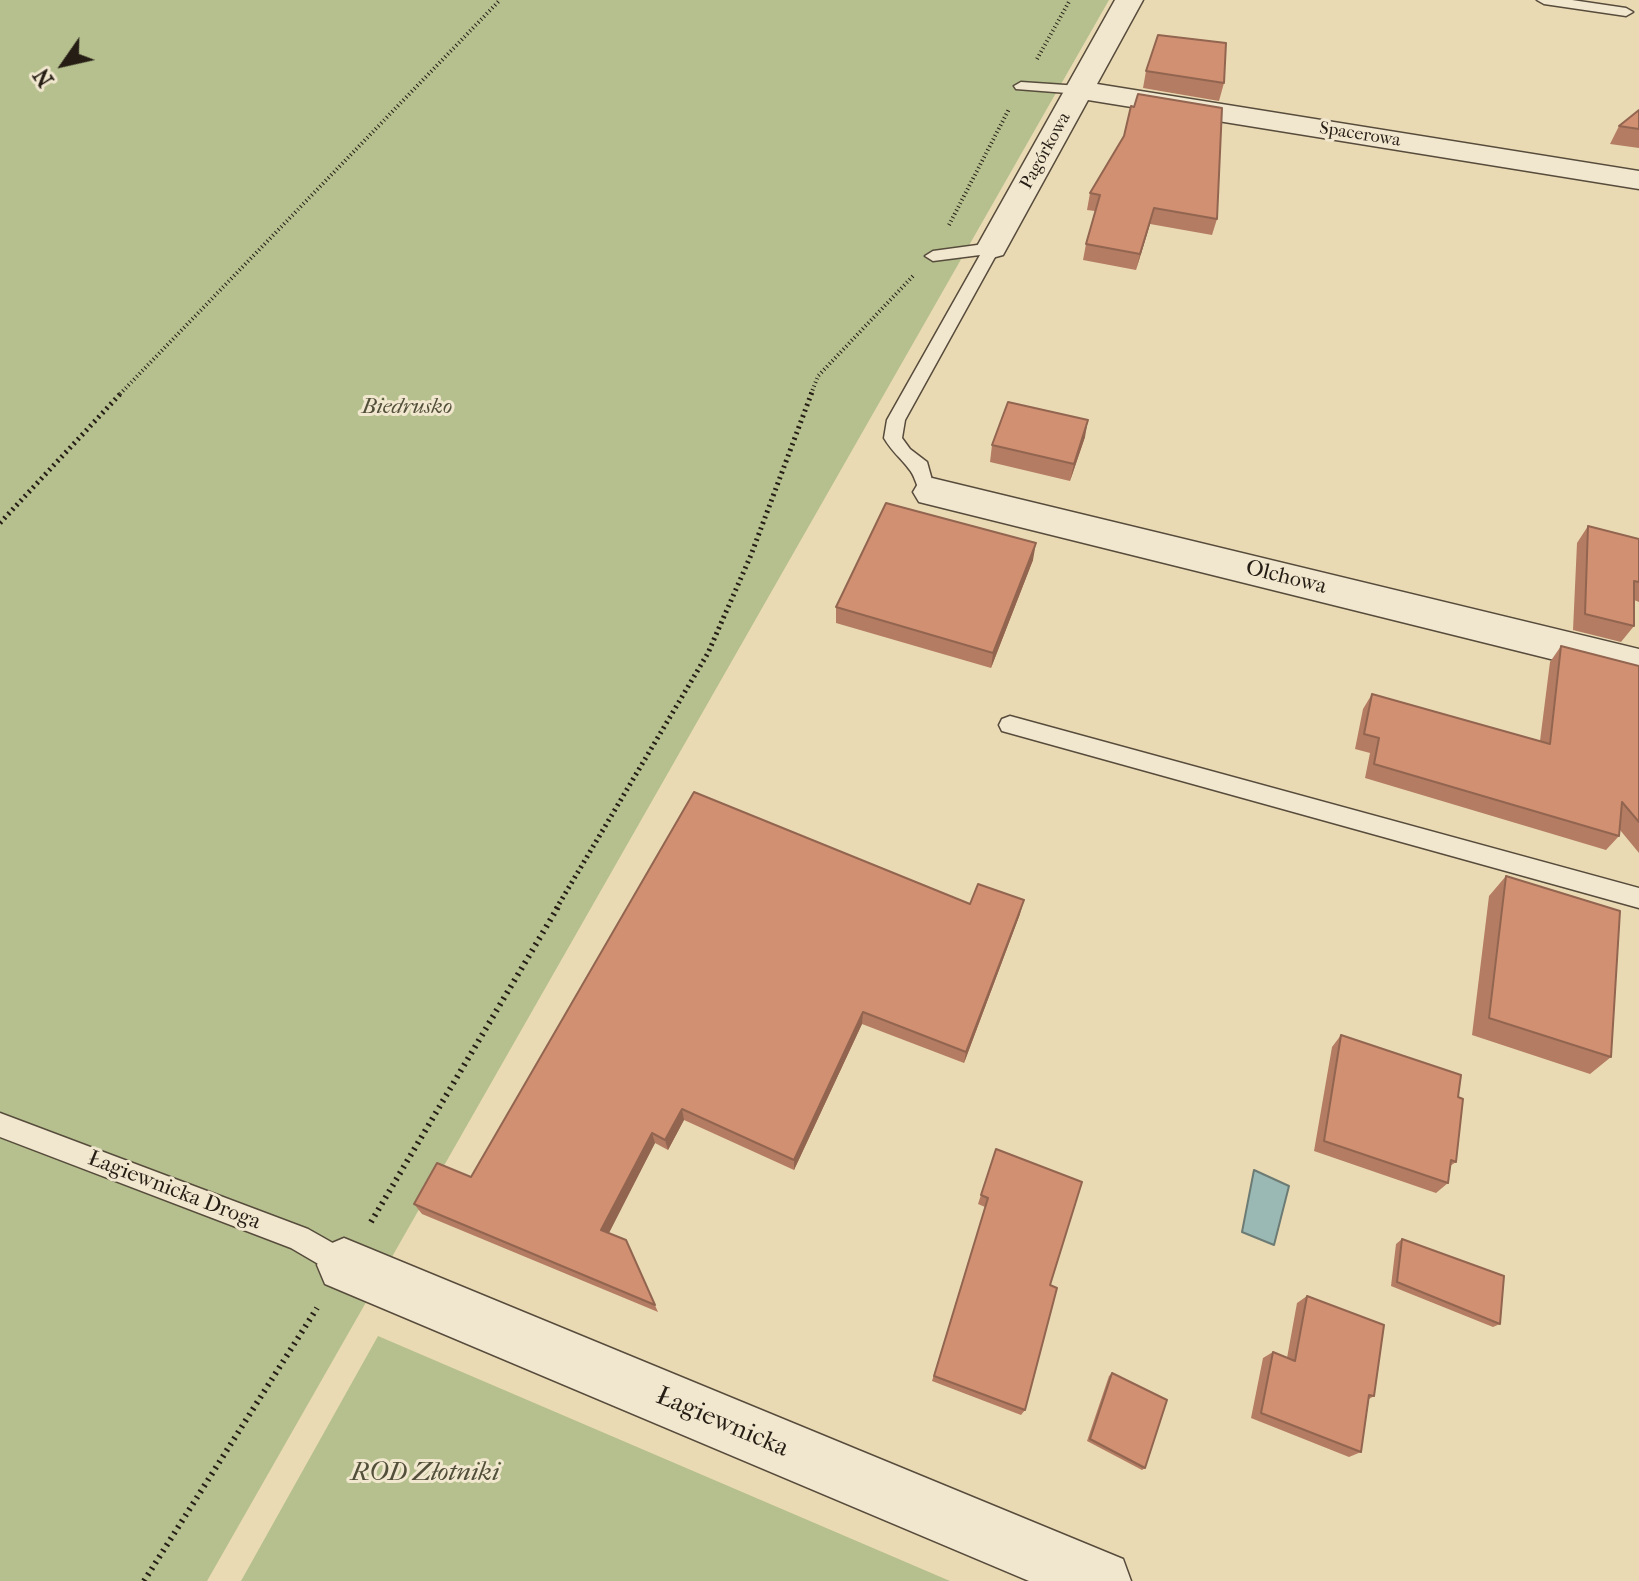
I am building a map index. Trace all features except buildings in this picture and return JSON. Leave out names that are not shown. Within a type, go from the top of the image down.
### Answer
[{"type":"street","name":"Pagórkowa","points":[[992,248],[1129,0]]},
{"type":"street","name":"Spacerowa","points":[[1080,90],[1639,180]]},
{"type":"street","name":"Olchowa","points":[[932,492],[1639,665]]},
{"type":"street","name":"Łagiewnicka","points":[[344,1265],[1101,1581]]},
{"type":"lane","points":[[1544,0],[1626,12]]},
{"type":"lane","points":[[1021,86],[1080,90]]},
{"type":"lane","points":[[933,256],[992,248]]},
{"type":"lane","points":[[932,492],[923,482],[920,467],[903,454],[893,438],[896,420],[992,248]]},
{"type":"lane","points":[[1010,725],[1639,898]]},
{"type":"lane","name":"Łagiewnicka Droga","points":[[0,1125],[299,1238],[344,1265]]},
{"type":"path","points":[[0,523],[160,351],[500,0]]},
{"type":"path","points":[[144,1581],[407,1165],[708,653],[751,555],[818,376],[933,256],[1021,86],[1070,0]]},
{"type":"green space","name":"Biedrusko","points":[[0,0],[1109,0],[207,1581],[0,1581]]},
{"type":"green space","name":"ROD Złotniki","points":[[378,1336],[950,1581],[241,1581]]},
{"type":"water","points":[[1254,1170],[1289,1186],[1274,1245],[1242,1232]]}]
